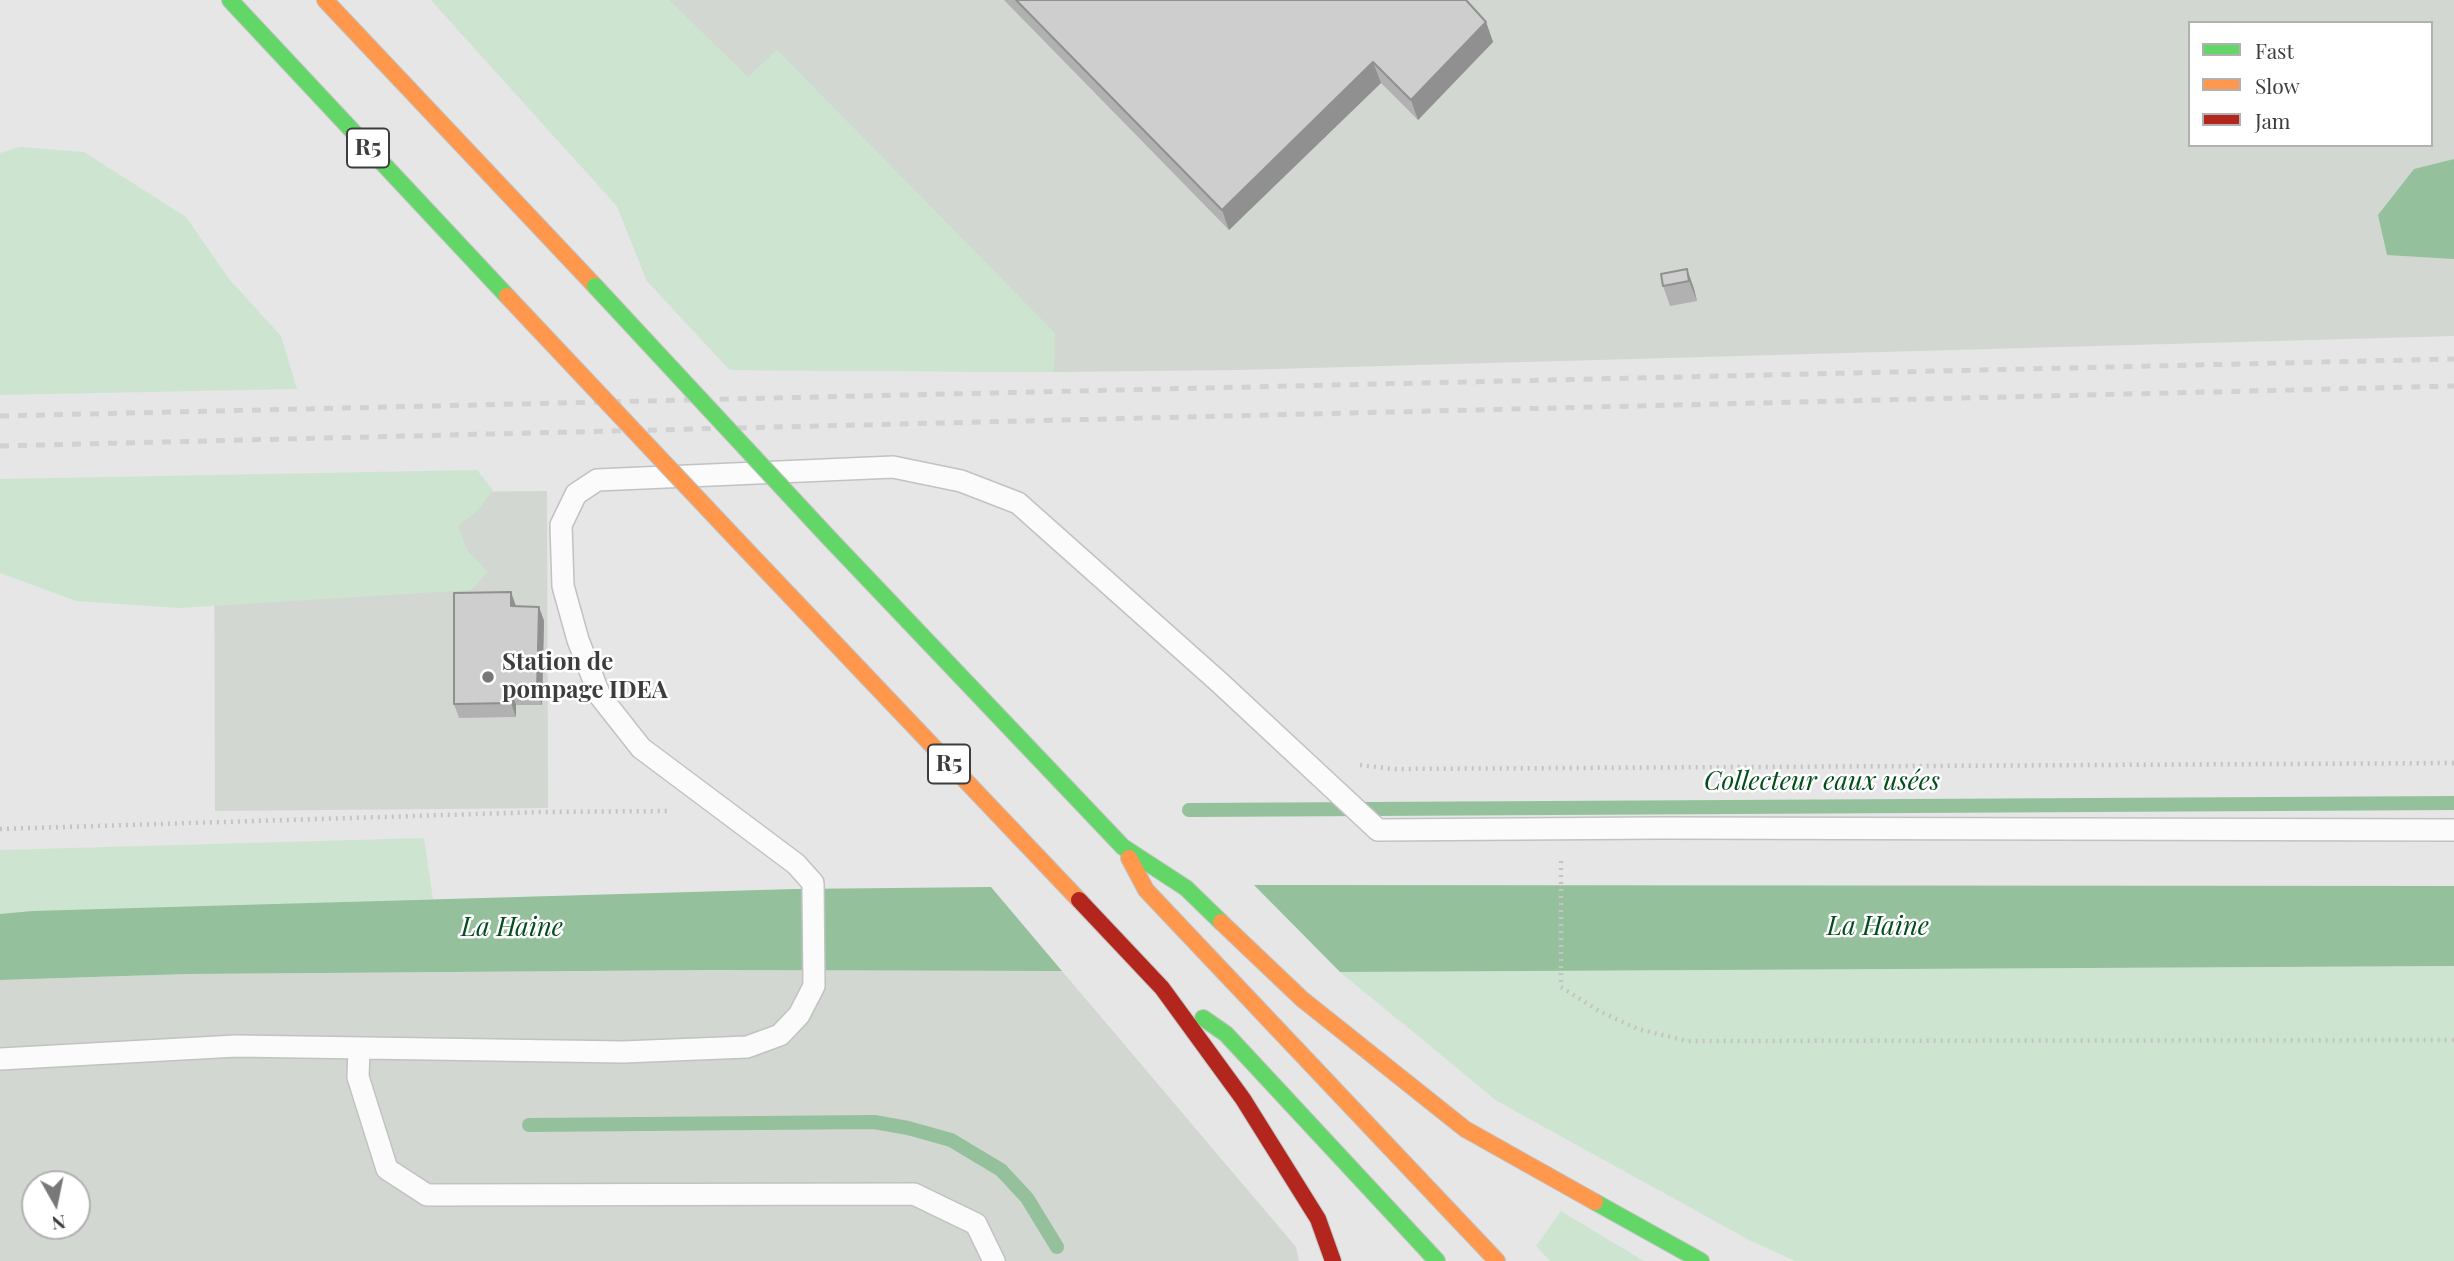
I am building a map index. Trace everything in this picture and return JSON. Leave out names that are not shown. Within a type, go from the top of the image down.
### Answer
[{"type":"highway","name":"R5","points":[[230,0],[1162,988]]},
{"type":"highway","points":[[325,0],[1123,847],[1186,888],[1302,999],[1465,1129],[1701,1261]]},
{"type":"highway","points":[[1123,847],[1146,890],[1497,1261]]},
{"type":"highway","points":[[1162,988],[1243,1098],[1318,1219],[1333,1261]]},
{"type":"highway","points":[[1162,988],[1226,1034],[1437,1261]]},
{"type":"lane","points":[[0,1059],[236,1046],[623,1052],[747,1047],[780,1035],[799,1015],[814,986],[813,883],[796,864],[641,748],[600,696],[578,640],[563,586],[561,525],[576,494],[597,480],[893,467],[961,481],[1018,503],[1219,682],[1378,830],[2454,830]]},
{"type":"lane","points":[[359,1048],[358,1077],[387,1169],[427,1195],[914,1194],[976,1224],[994,1261]]},
{"type":"path","points":[[1357,765],[1392,769],[2454,764]]},
{"type":"path","points":[[0,829],[541,812],[683,813]]},
{"type":"path","points":[[1561,878],[1561,986],[1599,1011],[1638,1029],[1687,1041],[2454,1040]]},
{"type":"shaded area","points":[[431,0],[2454,0],[2454,336],[1238,370],[730,370],[647,281],[617,206]]},
{"type":"shaded area","points":[[431,0],[669,0],[748,77],[777,50],[1055,333],[1054,372],[730,370],[647,281],[617,206]]},
{"type":"shaded area","points":[[20,147],[84,152],[186,217],[229,279],[281,336],[297,389],[0,395],[0,153]]},
{"type":"shaded area","points":[[477,470],[493,490],[478,510],[458,526],[467,550],[488,572],[471,590],[179,608],[76,601],[0,573],[0,479]]},
{"type":"shaded area","points":[[547,491],[548,808],[215,811],[214,494]]},
{"type":"shaded area","points":[[424,838],[433,899],[0,914],[0,850]]},
{"type":"shaded area","points":[[2454,966],[2454,1261],[1795,1261],[1749,1240],[1497,1101],[1340,972]]},
{"type":"shaded area","points":[[712,970],[1062,971],[1296,1247],[1299,1261],[0,1261],[0,980],[187,974]]},
{"type":"shaded area","points":[[1561,1211],[1644,1261],[1550,1261],[1536,1246]]},
{"type":"water","points":[[2454,159],[2454,259],[2387,255],[2378,215],[2414,169]]},
{"type":"water","name":"La Haine","points":[[1254,885],[2454,886],[2454,966],[1340,972]]},
{"type":"water","name":"La Haine","points":[[991,887],[1062,971],[712,970],[187,974],[0,980],[0,914],[795,889]]},
{"type":"building","points":[[1016,0],[1466,0],[1486,22],[1411,100],[1373,62],[1222,210]]},
{"type":"building","points":[[1687,269],[1689,281],[1663,286],[1661,274]]},
{"type":"building","name":"Station de pompage IDEA","points":[[511,592],[511,606],[539,607],[537,691],[511,691],[511,703],[454,704],[454,593]]},
{"type":"waterway","name":"Collecteur eaux usées","points":[[1189,810],[2454,803]]},
{"type":"waterway","points":[[529,1125],[874,1122],[908,1128],[951,1140],[1001,1170],[1027,1198],[1057,1247]]},
{"type":"railway","points":[[0,416],[2454,359]]},
{"type":"railway","points":[[0,446],[2454,386]]},
{"type":"traffic: fast","points":[[230,0],[507,296]]},
{"type":"traffic: fast","points":[[595,286],[830,539]]},
{"type":"traffic: fast","points":[[830,539],[1123,847],[1186,888],[1221,922]]},
{"type":"traffic: fast","points":[[1203,1018],[1226,1034],[1437,1261]]},
{"type":"traffic: fast","points":[[1595,1202],[1701,1261]]},
{"type":"traffic: slow","points":[[325,0],[595,286]]},
{"type":"traffic: slow","points":[[507,296],[737,540]]},
{"type":"traffic: slow","points":[[737,540],[1079,900]]},
{"type":"traffic: slow","points":[[1129,858],[1146,890],[1497,1261]]},
{"type":"traffic: slow","points":[[1221,922],[1302,999],[1465,1129],[1595,1202]]},
{"type":"traffic: jam","points":[[1079,900],[1162,988],[1243,1099],[1318,1219],[1333,1261]]},
{"type":"place","name":"Station de pompage IDEA","points":[[488,677]]}]
